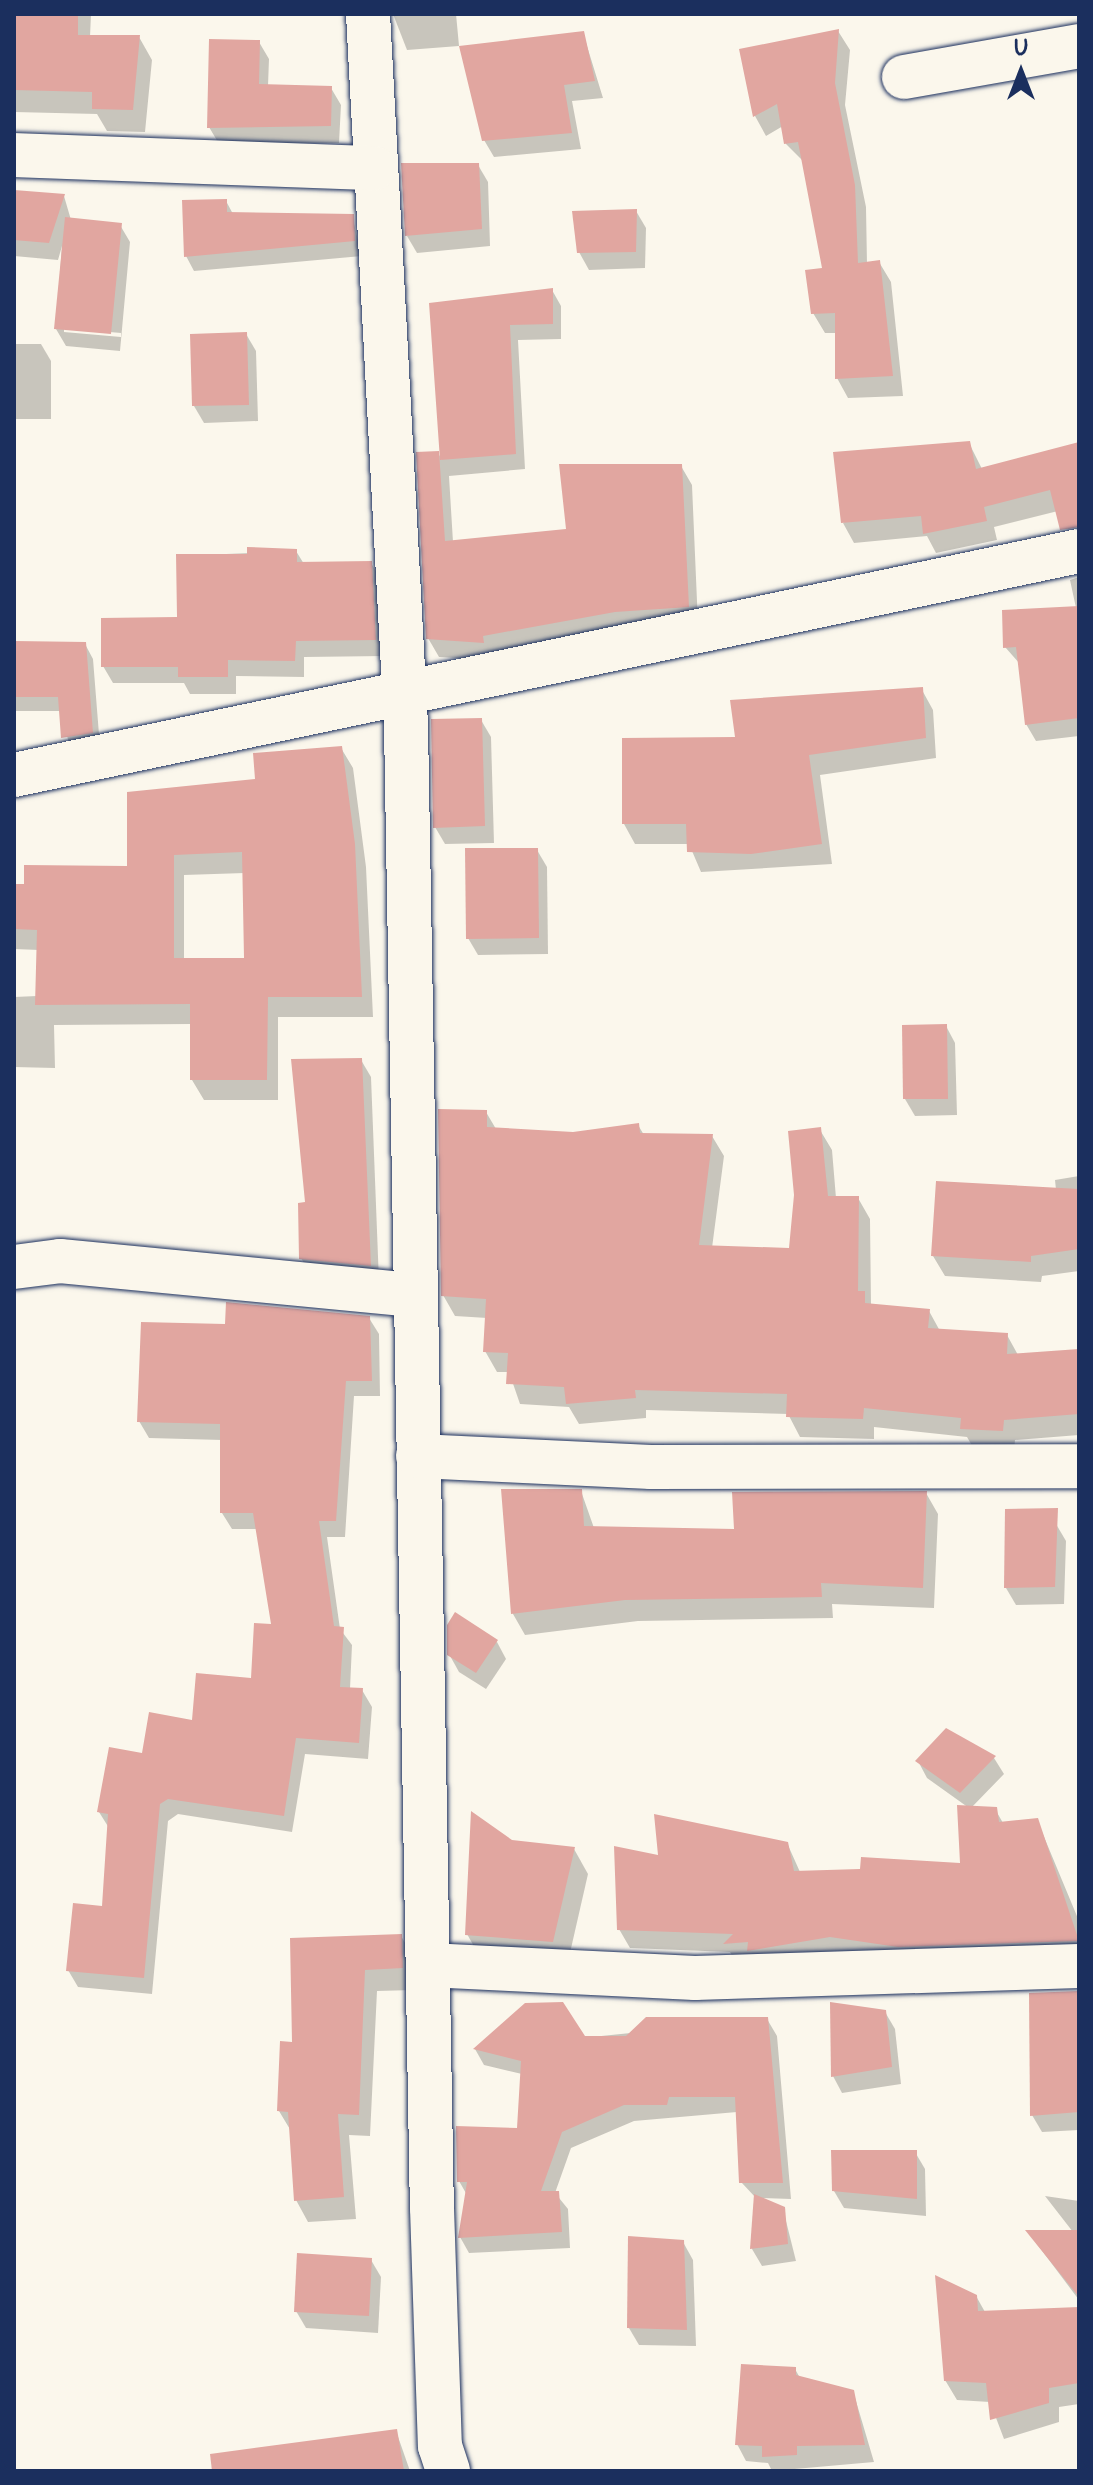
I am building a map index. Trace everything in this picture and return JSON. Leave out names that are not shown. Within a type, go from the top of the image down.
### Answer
[{"type":"street","points":[[368,14],[404,691],[428,1965],[440,2446],[448,2471]]},
{"type":"street","points":[[904,77],[1079,46]]},
{"type":"street","points":[[14,155],[374,168]]},
{"type":"street","points":[[14,775],[1079,551]]},
{"type":"street","points":[[14,1267],[60,1261],[414,1295]]},
{"type":"street","points":[[418,1456],[651,1467],[1079,1466]]},
{"type":"street","points":[[428,1965],[695,1978],[1079,1966]]},
{"type":"building","points":[[14,14],[78,14],[78,35],[140,35],[133,110],[92,109],[92,92],[14,90]]},
{"type":"building","points":[[839,29],[835,83],[855,185],[858,263],[880,260],[893,376],[835,379],[835,313],[811,314],[805,270],[822,268],[798,142],[784,144],[777,104],[753,117],[739,49]]},
{"type":"building","points":[[584,31],[595,81],[564,85],[572,133],[482,141],[459,46]]},
{"type":"building","points":[[209,39],[260,40],[259,84],[332,86],[331,126],[207,128]]},
{"type":"building","points":[[401,163],[479,163],[482,229],[405,236]]},
{"type":"building","points":[[14,190],[65,194],[49,243],[14,240]]},
{"type":"building","points":[[227,199],[227,212],[354,214],[355,241],[184,257],[182,200]]},
{"type":"building","points":[[637,209],[636,252],[577,253],[572,211]]},
{"type":"building","points":[[65,217],[122,223],[111,334],[54,329]]},
{"type":"building","points":[[553,288],[553,324],[510,325],[516,454],[440,460],[429,303]]},
{"type":"building","points":[[247,332],[249,405],[192,406],[190,334]]},
{"type":"building","points":[[970,441],[976,469],[1079,442],[1079,527],[1060,530],[1050,490],[984,507],[987,521],[923,534],[921,516],[841,523],[833,452]]},
{"type":"building","points":[[439,451],[445,541],[566,529],[559,464],[682,464],[689,607],[615,612],[483,636],[484,643],[426,639],[416,452]]},
{"type":"building","points":[[247,547],[297,549],[297,562],[372,561],[376,640],[296,641],[295,661],[228,660],[228,677],[178,677],[178,667],[101,667],[101,618],[177,617],[176,554],[247,554]]},
{"type":"building","points":[[1079,606],[1079,718],[1025,725],[1016,647],[1003,648],[1002,610]]},
{"type":"building","points":[[14,641],[86,642],[93,733],[61,738],[58,697],[14,697]]},
{"type":"building","points":[[923,687],[926,738],[809,755],[822,844],[751,854],[687,852],[686,824],[622,824],[622,738],[735,737],[730,700]]},
{"type":"building","points":[[482,718],[485,826],[433,828],[431,719]]},
{"type":"building","points":[[342,746],[355,844],[362,997],[268,997],[267,1080],[190,1080],[190,1004],[35,1005],[37,930],[14,929],[14,884],[24,884],[24,865],[127,866],[127,792],[255,779],[253,753]],"holes":[[[242,852],[244,958],[174,958],[174,855]]]},
{"type":"building","points":[[465,848],[538,848],[539,938],[466,939]]},
{"type":"building","points":[[947,1024],[948,1099],[903,1099],[902,1025]]},
{"type":"building","points":[[362,1058],[371,1266],[299,1259],[298,1203],[305,1202],[291,1059]]},
{"type":"building","points":[[438,1109],[487,1110],[487,1127],[573,1132],[639,1123],[640,1133],[713,1134],[699,1245],[789,1248],[794,1195],[788,1131],[821,1127],[828,1196],[859,1196],[858,1291],[865,1291],[865,1303],[930,1309],[928,1328],[1008,1333],[1007,1354],[1079,1349],[1079,1414],[1004,1420],[1003,1431],[960,1429],[961,1418],[864,1408],[863,1419],[786,1417],[787,1394],[635,1390],[636,1398],[566,1404],[564,1387],[506,1384],[508,1353],[483,1352],[486,1299],[441,1296]]},
{"type":"building","points":[[936,1181],[1079,1189],[1079,1249],[1031,1256],[1031,1262],[931,1256]]},
{"type":"building","points":[[226,1302],[370,1316],[372,1381],[346,1381],[336,1521],[319,1521],[334,1626],[344,1627],[340,1687],[363,1688],[359,1743],[296,1738],[284,1816],[168,1799],[160,1804],[144,1978],[66,1971],[73,1903],[102,1906],[108,1814],[97,1812],[109,1747],[142,1753],[149,1712],[192,1720],[196,1673],[251,1678],[254,1623],[271,1624],[253,1513],[220,1513],[220,1424],[137,1422],[141,1322],[225,1324]]},
{"type":"building","points":[[501,1489],[582,1489],[584,1526],[734,1529],[732,1492],[927,1491],[923,1588],[821,1583],[822,1597],[625,1600],[511,1614]]},
{"type":"building","points":[[1058,1508],[1055,1587],[1004,1588],[1005,1509]]},
{"type":"building","points":[[455,1612],[498,1640],[476,1673],[447,1655],[447,1625]]},
{"type":"building","points":[[946,1728],[996,1756],[960,1793],[915,1761]]},
{"type":"building","points":[[957,1805],[997,1807],[999,1822],[1038,1818],[1079,1941],[898,1947],[830,1937],[747,1951],[748,1942],[723,1944],[733,1934],[617,1930],[614,1846],[658,1855],[654,1814],[788,1842],[794,1871],[860,1869],[861,1857],[960,1863]]},
{"type":"building","points":[[471,1811],[512,1840],[575,1847],[553,1942],[465,1935]]},
{"type":"building","points":[[402,1934],[403,1968],[365,1970],[359,2115],[338,2114],[344,2197],[294,2201],[288,2112],[277,2111],[280,2041],[292,2042],[290,1938]]},
{"type":"building","points":[[1079,1991],[1079,2112],[1030,2116],[1029,1993]]},
{"type":"building","points":[[563,2002],[585,2036],[626,2036],[646,2017],[768,2017],[783,2183],[739,2183],[735,2097],[669,2097],[667,2105],[624,2105],[562,2132],[541,2191],[559,2191],[562,2232],[458,2238],[467,2182],[457,2182],[456,2126],[517,2128],[521,2061],[473,2049],[525,2003]]},
{"type":"building","points":[[830,2002],[886,2010],[892,2067],[831,2077]]},
{"type":"building","points":[[831,2150],[917,2150],[917,2199],[832,2191]]},
{"type":"building","points":[[754,2194],[785,2207],[788,2244],[750,2249]]},
{"type":"building","points":[[1025,2230],[1079,2230],[1079,2297]]},
{"type":"building","points":[[628,2236],[684,2240],[687,2330],[627,2328]]},
{"type":"building","points":[[297,2253],[372,2258],[369,2316],[294,2312]]},
{"type":"building","points":[[935,2275],[977,2295],[978,2311],[1079,2307],[1079,2383],[1049,2388],[1049,2403],[990,2420],[986,2383],[944,2381]]},
{"type":"building","points":[[741,2364],[796,2367],[796,2375],[854,2390],[865,2445],[797,2446],[797,2455],[762,2457],[762,2446],[735,2445]]},
{"type":"building","points":[[397,2429],[404,2471],[212,2471],[210,2454]]}]
